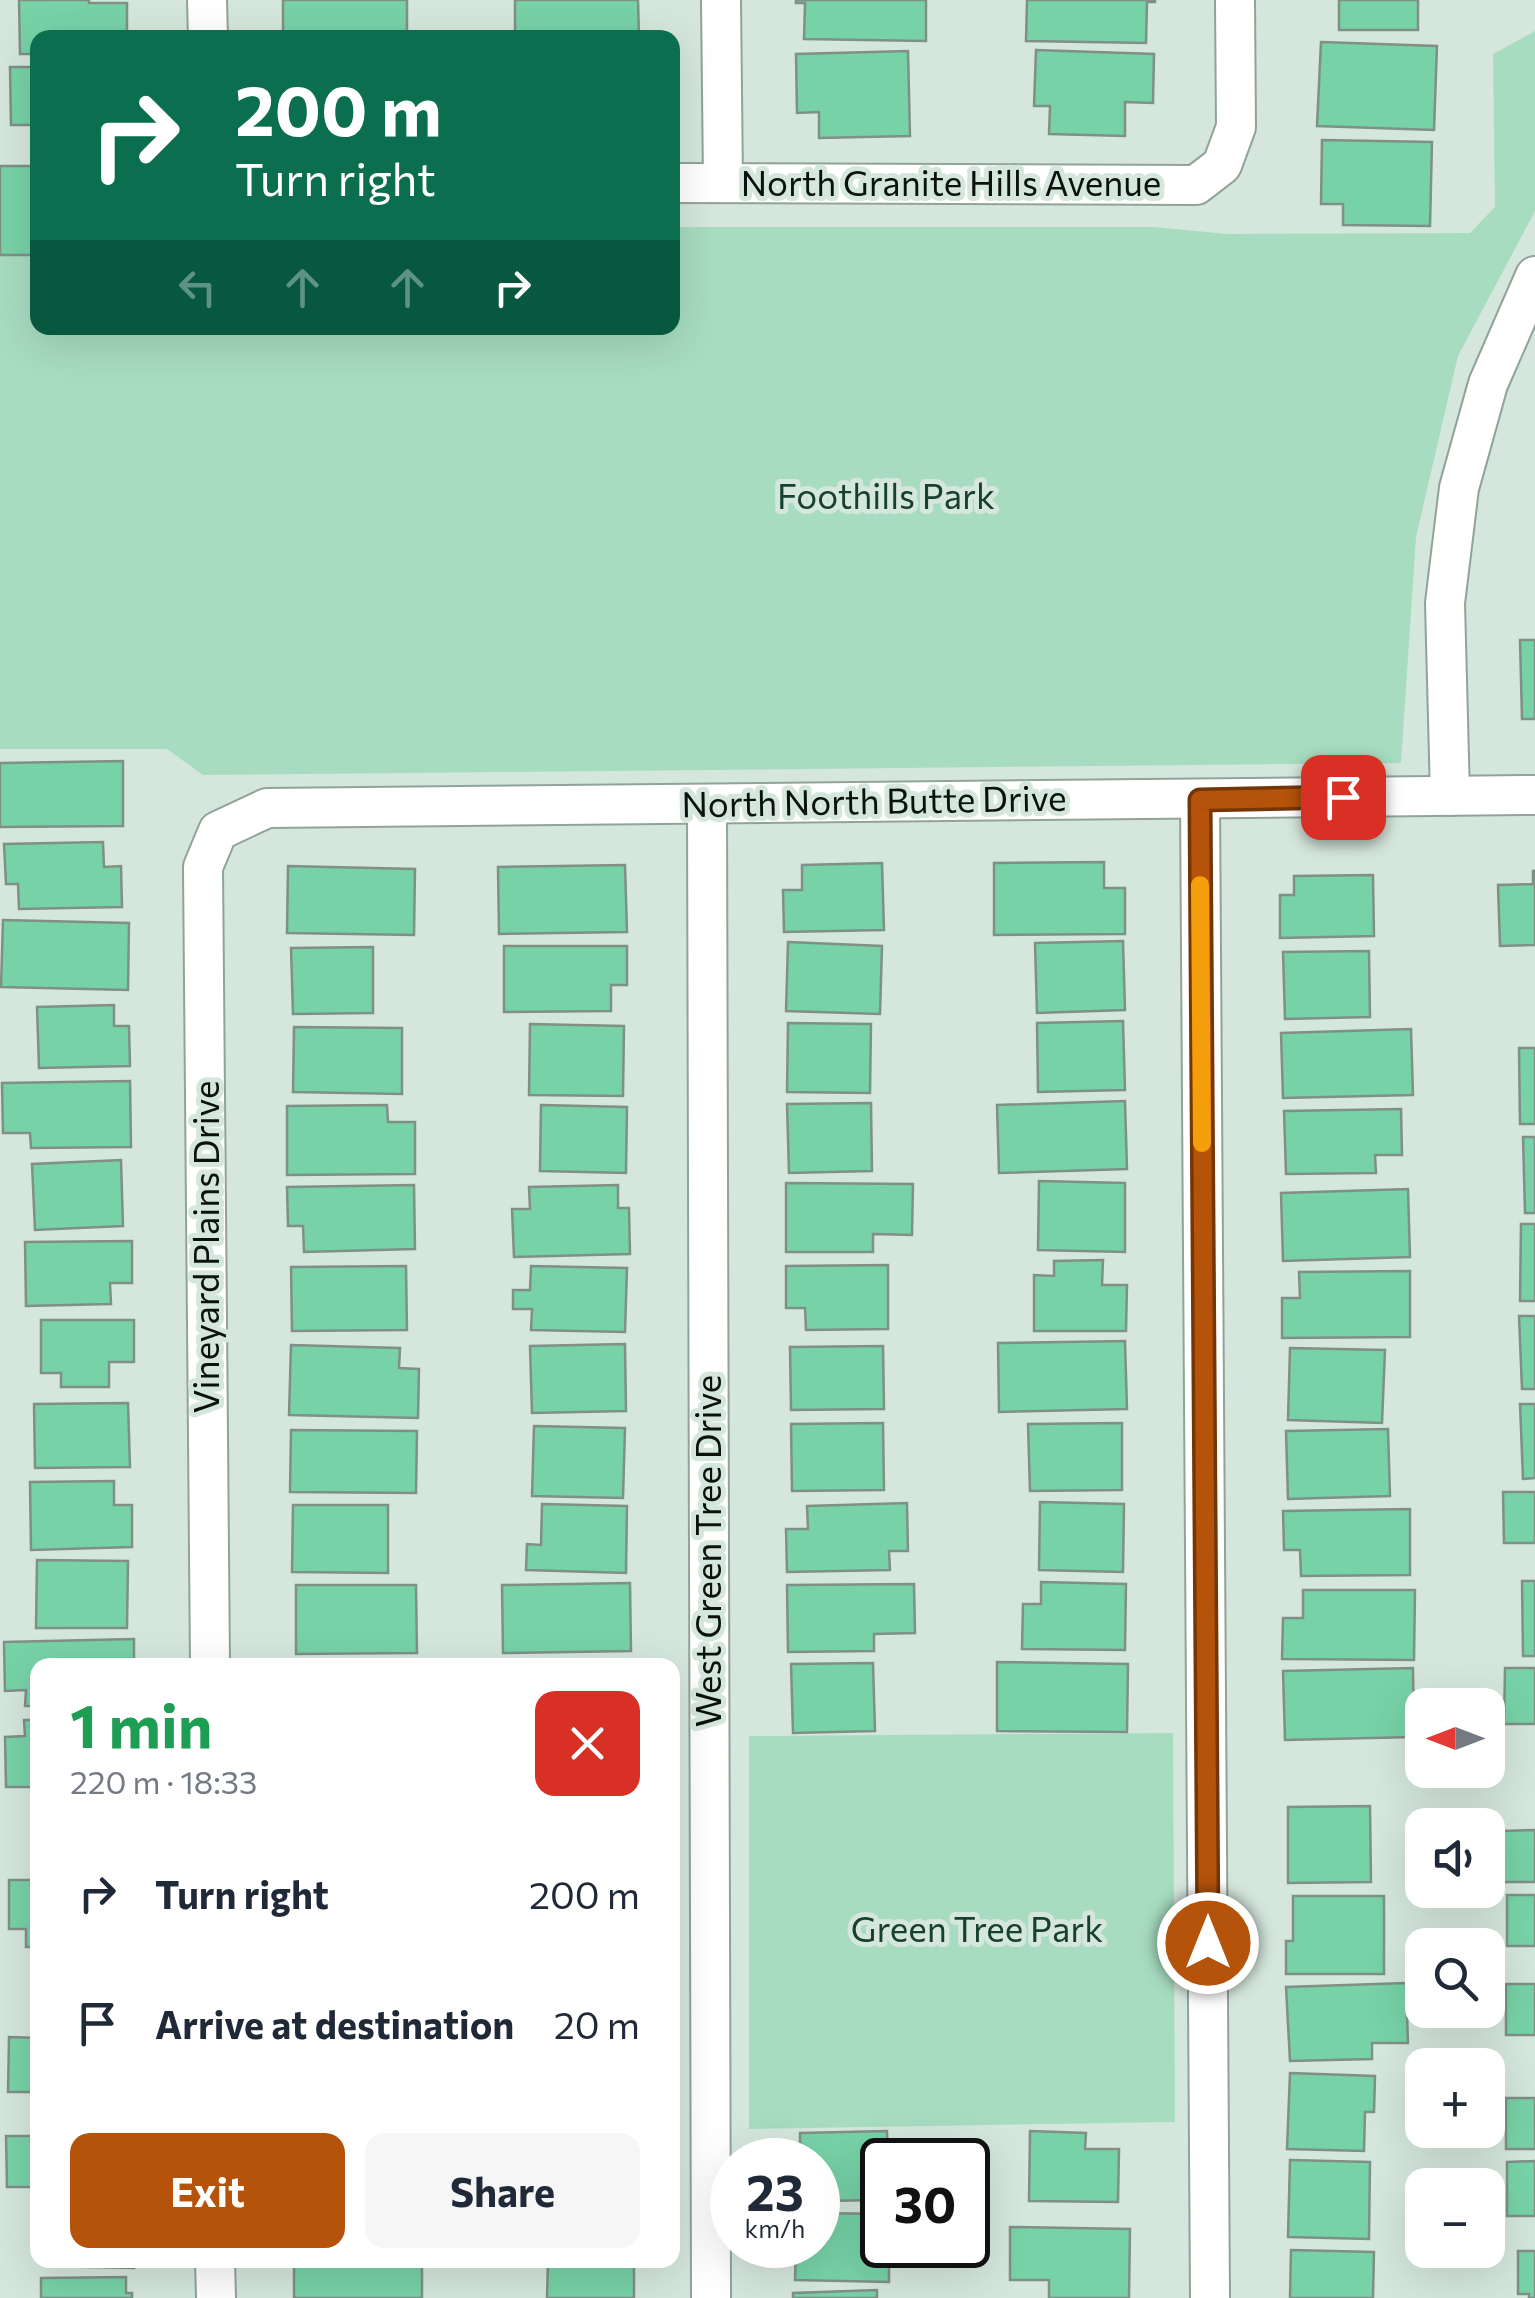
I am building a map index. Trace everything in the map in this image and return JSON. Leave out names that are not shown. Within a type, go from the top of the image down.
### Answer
[{"type":"street","points":[[207,0],[208,30]]},
{"type":"street","points":[[721,0],[723,182]]},
{"type":"street","name":"North Granite Hills Avenue","points":[[680,182],[1196,185],[1222,165],[1236,127],[1235,0]]},
{"type":"street","points":[[1450,796],[1444,604],[1460,488],[1488,384],[1535,276]]},
{"type":"street","name":"North North Butte Drive","points":[[218,831],[267,808],[1535,795]]},
{"type":"street","points":[[1200,800],[1210,2298]]},
{"type":"street","name":"West Green Tree Drive","points":[[707,804],[711,2298]]},
{"type":"street","name":"Vineyard Plains Drive","points":[[210,1658],[203,868],[218,831]]},
{"type":"street","points":[[216,2268],[216,2298]]},
{"type":"green space","name":"Foothills Park","points":[[1535,31],[1535,211],[1458,356],[1416,537],[1401,763],[203,775],[167,749],[0,749],[0,254],[30,254],[30,335],[680,335],[680,227],[1154,227],[1227,234],[1470,233],[1495,207],[1493,54]]},
{"type":"green space","name":"Green Tree Park","points":[[1173,1733],[1175,2122],[749,2129],[749,1736]]},
{"type":"building","points":[[19,0],[127,3],[127,30],[30,30],[30,54],[20,54]]},
{"type":"building","points":[[283,0],[407,0],[407,30],[283,30]]},
{"type":"building","points":[[515,0],[638,0],[639,30],[515,30]]},
{"type":"building","points":[[796,0],[926,0],[926,41],[804,39],[805,3]]},
{"type":"building","points":[[1027,0],[1155,2],[1147,2],[1146,43],[1026,41]]},
{"type":"building","points":[[1339,0],[1418,0],[1418,30],[1339,30]]},
{"type":"building","points":[[1321,42],[1437,46],[1434,130],[1317,126]]},
{"type":"building","points":[[1036,50],[1154,54],[1153,103],[1125,102],[1125,136],[1049,134],[1050,106],[1034,106]]},
{"type":"building","points":[[908,51],[910,136],[819,138],[819,112],[797,113],[796,54]]},
{"type":"building","points":[[10,67],[30,67],[30,125],[11,125]]},
{"type":"building","points":[[1322,140],[1432,142],[1430,226],[1343,225],[1343,204],[1321,204]]},
{"type":"building","points":[[0,166],[30,166],[30,255],[0,255]]},
{"type":"building","points":[[1520,640],[1535,640],[1535,719],[1522,719]]},
{"type":"building","points":[[123,761],[123,826],[0,827],[0,763]]},
{"type":"building","points":[[103,842],[104,867],[121,866],[122,907],[19,909],[18,884],[6,884],[4,844]]},
{"type":"building","points":[[1104,862],[1104,888],[1125,888],[1125,934],[994,935],[994,863]]},
{"type":"building","points":[[882,863],[884,930],[784,932],[783,890],[802,890],[802,865]]},
{"type":"building","points":[[625,865],[627,932],[499,934],[498,867]]},
{"type":"building","points":[[288,866],[415,869],[414,935],[287,933]]},
{"type":"building","points":[[1533,871],[1535,945],[1500,946],[1498,885],[1533,884]]},
{"type":"building","points":[[1373,875],[1374,936],[1280,938],[1280,895],[1294,895],[1294,876]]},
{"type":"building","points":[[3,920],[129,923],[128,990],[1,987]]},
{"type":"building","points":[[1123,941],[1125,1010],[1037,1013],[1035,943]]},
{"type":"building","points":[[788,942],[882,946],[880,1014],[786,1011]]},
{"type":"building","points":[[504,946],[627,946],[627,985],[611,985],[611,1011],[504,1012]]},
{"type":"building","points":[[373,947],[373,1013],[293,1014],[291,948]]},
{"type":"building","points":[[1369,951],[1370,1017],[1285,1019],[1283,952]]},
{"type":"building","points":[[114,1005],[114,1026],[129,1026],[130,1066],[39,1068],[37,1007]]},
{"type":"building","points":[[1123,1021],[1125,1090],[1038,1092],[1037,1023]]},
{"type":"building","points":[[788,1023],[871,1024],[870,1093],[787,1092]]},
{"type":"building","points":[[530,1024],[624,1026],[623,1096],[529,1095]]},
{"type":"building","points":[[294,1027],[402,1028],[402,1094],[293,1092]]},
{"type":"building","points":[[1411,1029],[1413,1095],[1283,1098],[1281,1033]]},
{"type":"building","points":[[1519,1048],[1535,1048],[1535,1124],[1520,1124]]},
{"type":"building","points":[[130,1081],[131,1147],[31,1148],[30,1133],[3,1133],[2,1083]]},
{"type":"building","points":[[1125,1101],[1127,1169],[999,1173],[997,1105]]},
{"type":"building","points":[[871,1103],[872,1171],[789,1173],[787,1104]]},
{"type":"building","points":[[387,1105],[388,1122],[415,1122],[415,1174],[287,1175],[287,1106]]},
{"type":"building","points":[[541,1105],[627,1107],[626,1173],[540,1171]]},
{"type":"building","points":[[1401,1109],[1402,1155],[1375,1155],[1376,1173],[1286,1174],[1284,1111]]},
{"type":"building","points":[[1523,1137],[1535,1137],[1535,1213],[1525,1213]]},
{"type":"building","points":[[121,1160],[123,1226],[35,1230],[32,1164]]},
{"type":"building","points":[[1039,1181],[1125,1183],[1125,1252],[1038,1250]]},
{"type":"building","points":[[786,1183],[913,1184],[912,1235],[873,1234],[873,1252],[786,1252]]},
{"type":"building","points":[[414,1185],[415,1249],[304,1252],[303,1226],[288,1226],[287,1187]]},
{"type":"building","points":[[618,1185],[618,1208],[629,1208],[630,1254],[514,1257],[512,1209],[530,1209],[529,1187]]},
{"type":"building","points":[[1408,1189],[1410,1257],[1283,1261],[1281,1193]]},
{"type":"building","points":[[1521,1224],[1535,1224],[1535,1301],[1520,1301]]},
{"type":"building","points":[[132,1241],[132,1283],[110,1283],[111,1304],[26,1306],[25,1242]]},
{"type":"building","points":[[1103,1260],[1102,1285],[1127,1285],[1126,1331],[1034,1331],[1034,1275],[1054,1276],[1054,1261]]},
{"type":"building","points":[[888,1265],[888,1329],[806,1330],[805,1308],[786,1308],[786,1266]]},
{"type":"building","points":[[406,1266],[407,1330],[292,1331],[291,1267]]},
{"type":"building","points":[[531,1266],[627,1268],[625,1332],[531,1330],[532,1309],[513,1309],[513,1290],[530,1290]]},
{"type":"building","points":[[1410,1271],[1410,1337],[1282,1338],[1282,1298],[1300,1298],[1299,1272]]},
{"type":"building","points":[[1519,1316],[1535,1316],[1535,1389],[1522,1389]]},
{"type":"building","points":[[41,1320],[134,1320],[134,1362],[109,1362],[109,1387],[61,1387],[61,1373],[41,1373]]},
{"type":"building","points":[[1125,1341],[1127,1409],[999,1412],[998,1343]]},
{"type":"building","points":[[625,1344],[626,1411],[532,1413],[530,1346]]},
{"type":"building","points":[[291,1345],[400,1348],[399,1368],[419,1369],[418,1418],[289,1415]]},
{"type":"building","points":[[883,1346],[884,1409],[791,1410],[790,1347]]},
{"type":"building","points":[[1290,1348],[1385,1350],[1382,1423],[1288,1420]]},
{"type":"building","points":[[128,1403],[130,1467],[35,1468],[34,1404]]},
{"type":"building","points":[[1520,1404],[1535,1404],[1535,1478],[1523,1479]]},
{"type":"building","points":[[883,1423],[884,1490],[792,1491],[791,1424]]},
{"type":"building","points":[[1122,1423],[1122,1490],[1030,1491],[1028,1424]]},
{"type":"building","points":[[534,1426],[625,1428],[623,1498],[532,1496]]},
{"type":"building","points":[[1388,1429],[1390,1496],[1288,1499],[1286,1431]]},
{"type":"building","points":[[291,1430],[417,1431],[416,1493],[290,1492]]},
{"type":"building","points":[[114,1481],[114,1505],[132,1505],[132,1547],[31,1550],[30,1482]]},
{"type":"building","points":[[1503,1492],[1535,1492],[1535,1543],[1504,1543]]},
{"type":"building","points":[[1040,1502],[1124,1504],[1123,1572],[1039,1570]]},
{"type":"building","points":[[907,1503],[908,1551],[889,1551],[890,1570],[787,1572],[786,1529],[808,1529],[807,1506]]},
{"type":"building","points":[[542,1504],[627,1506],[626,1573],[526,1570],[527,1544],[541,1545]]},
{"type":"building","points":[[293,1505],[388,1505],[388,1573],[292,1572]]},
{"type":"building","points":[[1410,1509],[1410,1575],[1301,1576],[1300,1550],[1284,1550],[1283,1511]]},
{"type":"building","points":[[37,1560],[128,1561],[127,1628],[36,1628]]},
{"type":"building","points":[[1522,1581],[1535,1581],[1535,1656],[1523,1656]]},
{"type":"building","points":[[1041,1582],[1126,1584],[1125,1650],[1022,1649],[1023,1604],[1041,1604]]},
{"type":"building","points":[[630,1583],[631,1651],[503,1653],[502,1585]]},
{"type":"building","points":[[914,1584],[915,1633],[874,1634],[874,1651],[788,1652],[787,1585]]},
{"type":"building","points":[[296,1585],[416,1585],[417,1653],[296,1654]]},
{"type":"building","points":[[1303,1590],[1415,1590],[1414,1660],[1282,1659],[1283,1618],[1303,1618]]},
{"type":"building","points":[[134,1639],[134,1658],[30,1658],[30,1706],[25,1706],[26,1690],[5,1691],[4,1642]]},
{"type":"building","points":[[997,1662],[1128,1664],[1127,1732],[997,1731]]},
{"type":"building","points":[[873,1663],[875,1731],[793,1733],[791,1664]]},
{"type":"building","points":[[1413,1668],[1413,1688],[1405,1688],[1405,1737],[1285,1740],[1283,1671]]},
{"type":"building","points":[[1505,1668],[1535,1668],[1535,1724],[1505,1724]]},
{"type":"building","points":[[24,1720],[30,1720],[30,1787],[6,1787],[5,1737],[25,1736]]},
{"type":"building","points":[[1370,1806],[1371,1882],[1288,1883],[1288,1807]]},
{"type":"building","points":[[1535,1830],[1535,1882],[1505,1882],[1505,1831]]},
{"type":"building","points":[[9,1880],[30,1880],[30,1947],[26,1947],[26,1929],[9,1929]]},
{"type":"building","points":[[1507,1895],[1535,1895],[1535,1946],[1507,1946]]},
{"type":"building","points":[[1293,1896],[1384,1896],[1384,1974],[1286,1974],[1286,1941],[1293,1941]]},
{"type":"building","points":[[1405,1983],[1408,2043],[1372,2043],[1372,2059],[1290,2061],[1286,1987]]},
{"type":"building","points":[[1506,1984],[1535,1984],[1535,2035],[1506,2035]]},
{"type":"building","points":[[9,2037],[30,2038],[30,2092],[8,2092]]},
{"type":"building","points":[[1290,2073],[1375,2076],[1374,2112],[1365,2112],[1364,2151],[1287,2149]]},
{"type":"building","points":[[1506,2098],[1535,2098],[1535,2149],[1506,2149]]},
{"type":"building","points":[[887,2131],[887,2138],[860,2138],[860,2200],[840,2201],[840,2138],[800,2138],[800,2133]]},
{"type":"building","points":[[1030,2131],[1086,2133],[1085,2149],[1119,2149],[1118,2202],[1029,2201]]},
{"type":"building","points":[[6,2136],[30,2136],[30,2187],[7,2187]]},
{"type":"building","points":[[1290,2160],[1370,2162],[1369,2239],[1288,2237]]},
{"type":"building","points":[[1535,2161],[1535,2216],[1507,2216],[1507,2162]]},
{"type":"building","points":[[840,2213],[860,2214],[860,2268],[889,2268],[889,2282],[795,2280],[795,2268],[840,2268]]},
{"type":"building","points":[[1010,2227],[1130,2229],[1129,2298],[1049,2298],[1049,2280],[1010,2280]]},
{"type":"building","points":[[1291,2250],[1374,2252],[1373,2298],[1290,2298]]},
{"type":"building","points":[[1518,2251],[1535,2251],[1535,2298],[1518,2294]]},
{"type":"building","points":[[294,2268],[422,2268],[422,2298],[294,2298]]},
{"type":"building","points":[[548,2268],[634,2268],[634,2298],[547,2298]]},
{"type":"building","points":[[126,2277],[126,2293],[132,2293],[132,2298],[41,2298],[41,2278]]},
{"type":"building","points":[[877,2290],[877,2298],[793,2298],[793,2293]]},
{"type":"slow traffic","points":[[1200,885],[1202,1143]]},
{"type":"route","points":[[1208,1943],[1200,800],[1343,797]]}]
